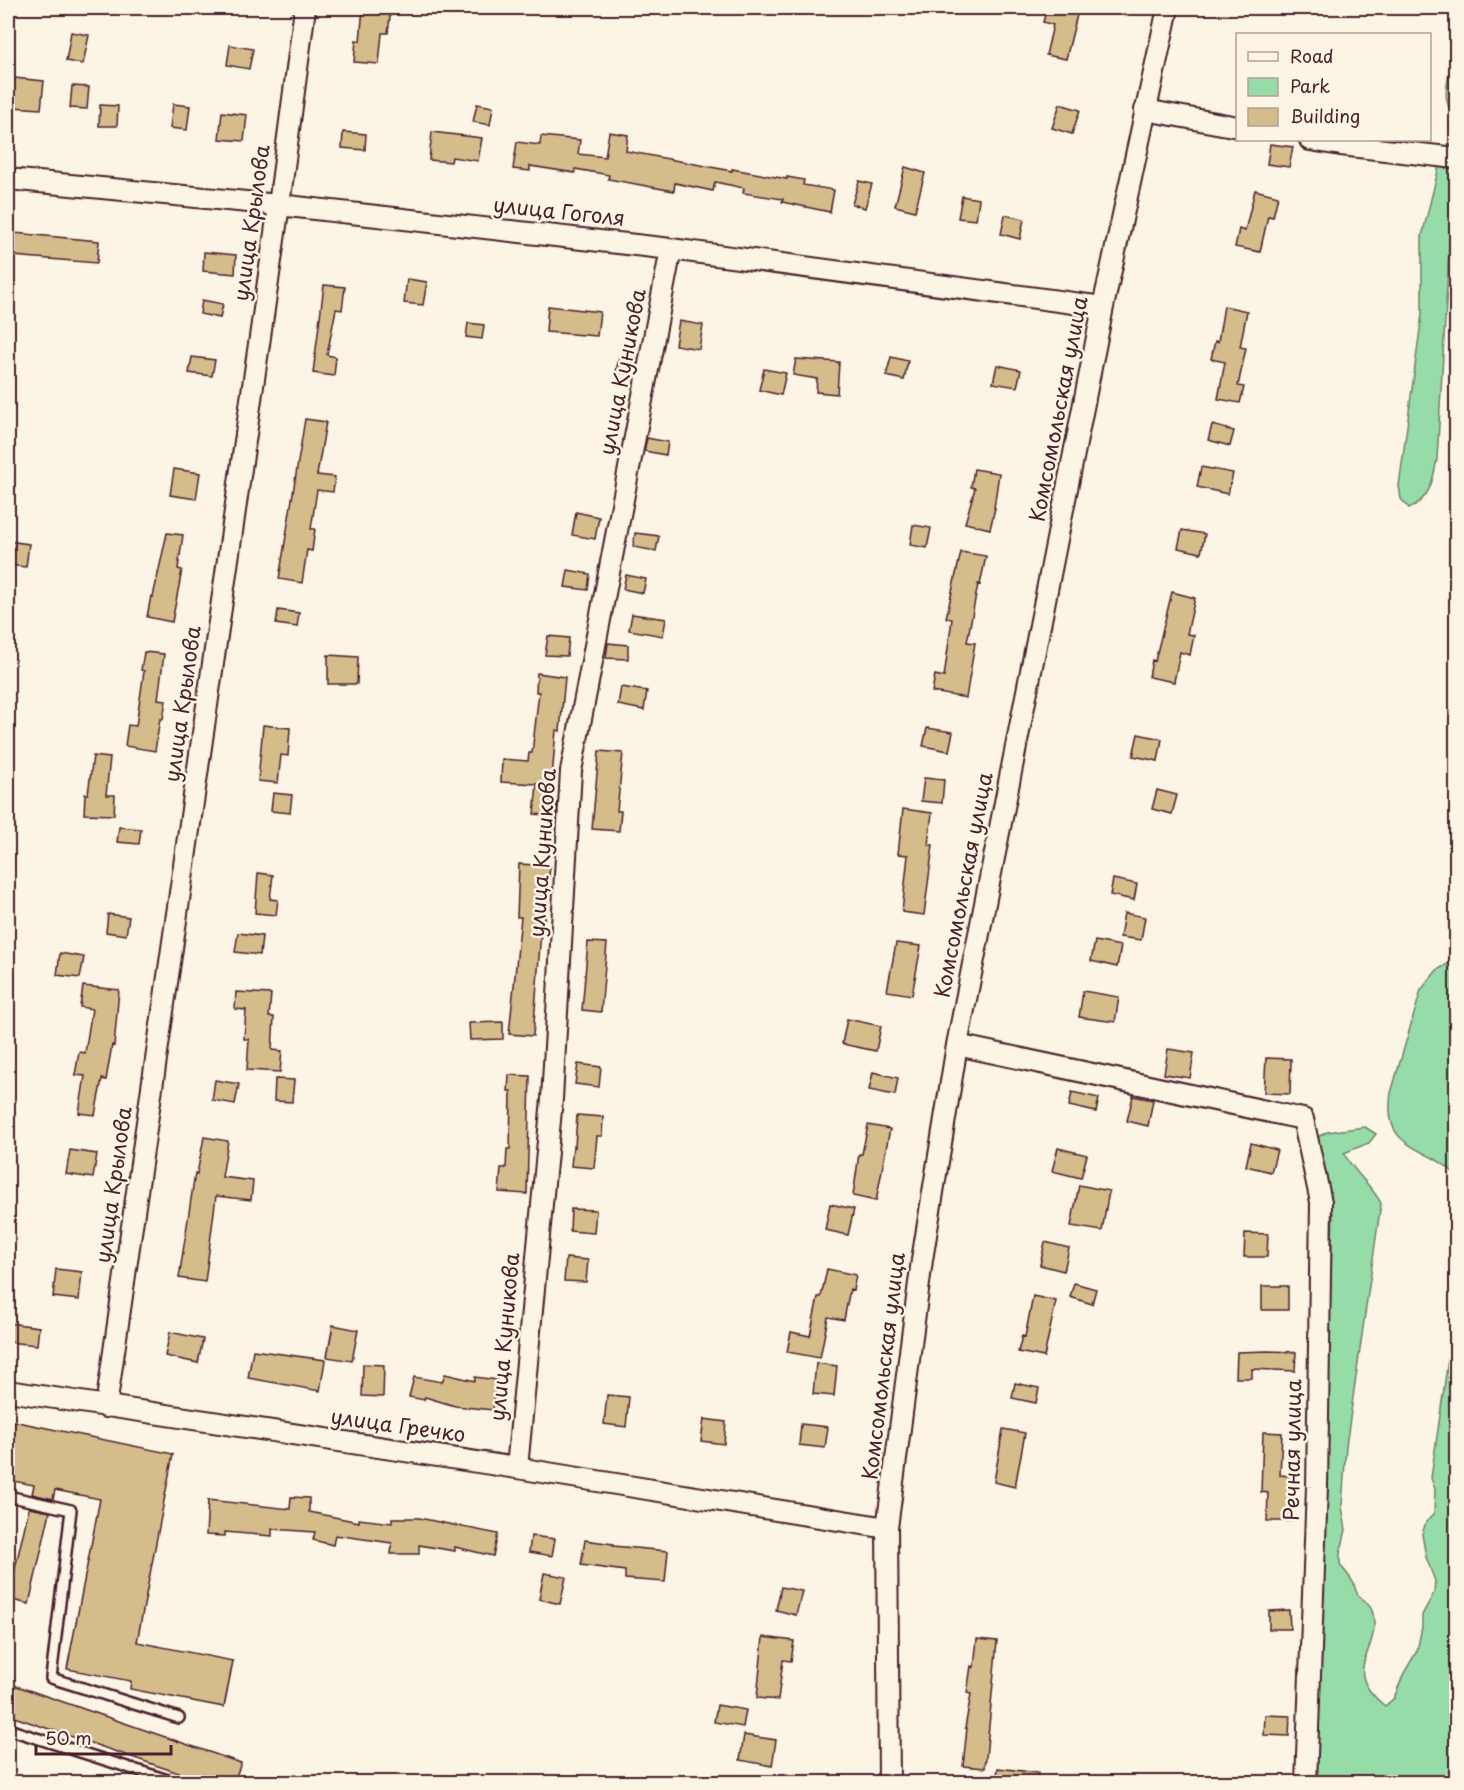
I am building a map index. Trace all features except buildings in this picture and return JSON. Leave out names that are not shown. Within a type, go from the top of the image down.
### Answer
[{"type":"street","name":"улица Крылова","points":[[106,1407],[279,205],[305,8]]},
{"type":"street","name":"Комсомольская улица","points":[[889,1782],[887,1528],[922,1260],[957,1045],[1103,307],[1168,8]]},
{"type":"street","points":[[1146,110],[1236,127]]},
{"type":"street","points":[[1316,141],[1456,158]]},
{"type":"street","name":"улица Гоголя","points":[[8,178],[279,205],[671,249],[1103,307]]},
{"type":"street","name":"улица Куникова","points":[[517,1468],[552,1098],[572,771],[671,249]]},
{"type":"street","name":"Речная улица","points":[[957,1045],[1303,1119],[1321,1202],[1316,1498],[1306,1782]]},
{"type":"street","name":"улица Гречко","points":[[8,1391],[517,1468],[887,1528]]},
{"type":"lane","points":[[8,1496],[72,1510],[51,1677],[179,1718]]},
{"type":"lane","points":[[8,1729],[174,1782]]},
{"type":"green space","points":[[1456,45],[1456,121],[1447,101],[1446,90]]},
{"type":"green space","points":[[1456,137],[1456,208],[1450,234],[1437,459],[1432,482],[1426,495],[1409,508],[1401,499],[1399,486],[1422,314],[1422,236],[1442,154]]},
{"type":"green space","points":[[1456,959],[1456,1176],[1447,1166],[1413,1147],[1398,1135],[1393,1128],[1390,1107],[1391,1093],[1421,990],[1437,970]]},
{"type":"green space","points":[[1365,1127],[1376,1134],[1369,1143],[1344,1153],[1381,1203],[1346,1446],[1342,1507],[1346,1530],[1340,1554],[1340,1565],[1352,1581],[1358,1595],[1369,1606],[1373,1614],[1374,1628],[1364,1661],[1364,1681],[1371,1693],[1385,1706],[1394,1698],[1404,1673],[1417,1651],[1422,1615],[1434,1593],[1435,1581],[1426,1557],[1422,1534],[1426,1522],[1434,1514],[1435,1489],[1431,1478],[1456,1304],[1456,1782],[1315,1782],[1333,1213],[1316,1138],[1327,1132]]}]
